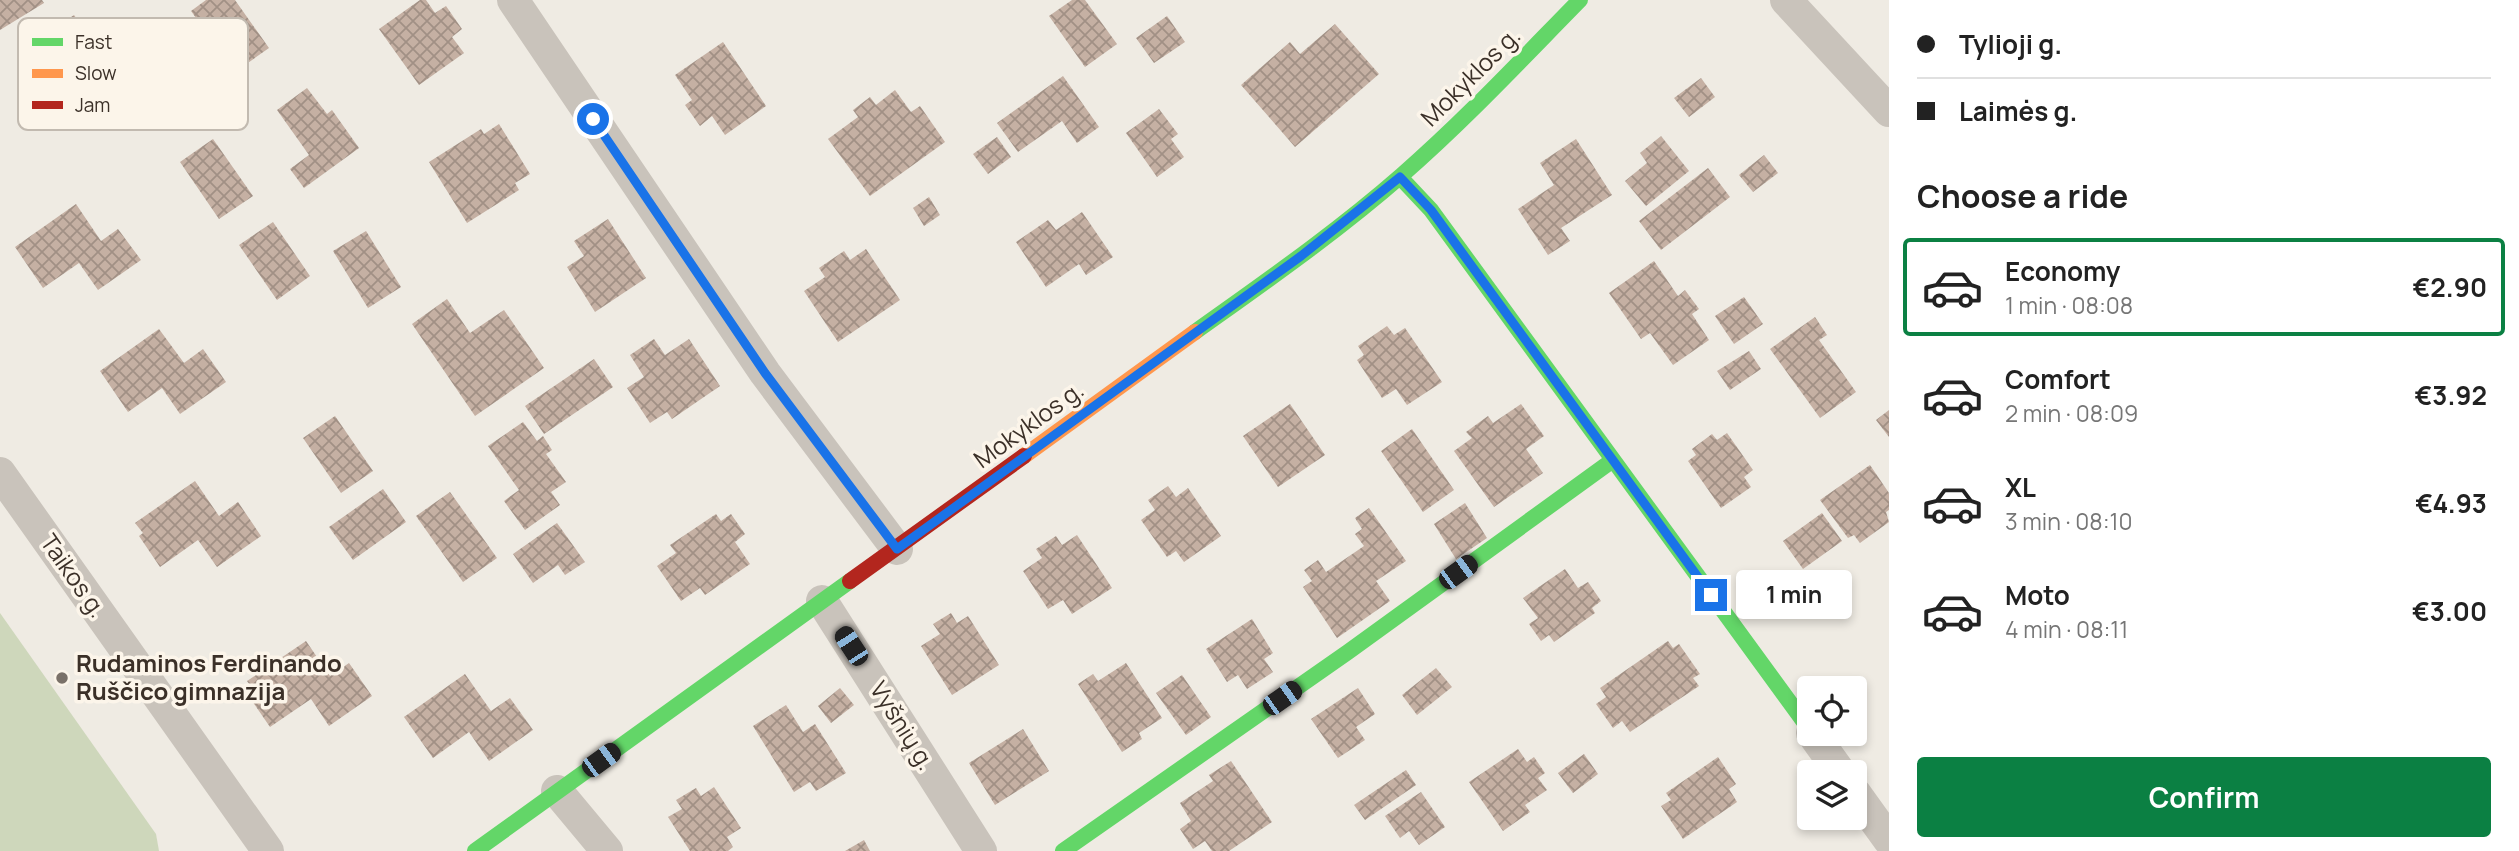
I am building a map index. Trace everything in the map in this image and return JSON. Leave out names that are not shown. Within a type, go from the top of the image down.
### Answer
[{"type":"street","points":[[513,0],[765,373],[897,549]]},
{"type":"street","name":"Mokyklos g.","points":[[475,851],[1301,256],[1400,177],[1451,131],[1580,0]]},
{"type":"street","points":[[1786,0],[1889,111]]},
{"type":"street","points":[[1400,177],[1431,210],[1797,713]]},
{"type":"street","points":[[1062,851],[1359,644],[1613,460]]},
{"type":"street","name":"Taikos g.","points":[[0,473],[268,851]]},
{"type":"street","name":"Vyšnių g.","points":[[822,601],[981,851]]},
{"type":"street","points":[[557,791],[607,851]]},
{"type":"street","points":[[1867,809],[1889,839]]},
{"type":"green space","points":[[0,613],[156,834],[159,851],[0,851]]},
{"type":"building","points":[[0,0],[42,0],[44,3],[18,18],[0,30]]},
{"type":"building","points":[[206,0],[235,0],[248,18],[196,18],[191,11]]},
{"type":"building","points":[[420,0],[426,0],[435,13],[446,6],[462,29],[452,37],[464,53],[419,85],[379,29]]},
{"type":"building","points":[[1072,0],[1085,0],[1117,44],[1085,67],[1049,16]]},
{"type":"building","points":[[1167,16],[1185,42],[1154,63],[1136,38]]},
{"type":"building","points":[[248,18],[269,48],[248,63]]},
{"type":"building","points":[[1335,24],[1379,74],[1295,147],[1241,85],[1290,42],[1300,54]]},
{"type":"building","points":[[723,42],[766,106],[725,135],[712,116],[700,126],[685,105],[692,100],[675,75]]},
{"type":"building","points":[[1063,76],[1099,127],[1077,143],[1062,121],[1018,152],[997,123]]},
{"type":"building","points":[[1701,78],[1715,97],[1689,117],[1674,98]]},
{"type":"building","points":[[307,88],[327,114],[332,110],[359,148],[304,188],[290,169],[309,155],[277,110]]},
{"type":"building","points":[[895,90],[911,112],[920,106],[945,142],[870,196],[828,139],[858,117],[853,110],[870,97],[876,105]]},
{"type":"building","points":[[1159,109],[1178,134],[1171,139],[1184,157],[1157,177],[1126,133]]},
{"type":"building","points":[[499,124],[530,174],[515,183],[519,190],[467,223],[429,162],[481,129],[484,134]]},
{"type":"building","points":[[1661,136],[1689,171],[1646,206],[1625,181],[1647,163],[1640,153]]},
{"type":"building","points":[[997,137],[1011,157],[988,174],[973,154]]},
{"type":"building","points":[[213,139],[253,196],[219,219],[180,162]]},
{"type":"building","points":[[1576,139],[1612,195],[1561,228],[1570,241],[1548,255],[1518,209],[1554,185],[1540,163]]},
{"type":"building","points":[[1764,155],[1778,173],[1753,192],[1739,175]]},
{"type":"building","points":[[1708,168],[1730,197],[1661,250],[1639,221]]},
{"type":"building","points":[[929,197],[940,215],[924,226],[913,208]]},
{"type":"building","points":[[76,204],[101,241],[118,229],[141,260],[98,290],[79,263],[43,288],[15,247]]},
{"type":"building","points":[[1082,212],[1113,257],[1086,275],[1079,264],[1046,287],[1016,242],[1048,220],[1056,230]]},
{"type":"building","points":[[608,219],[646,278],[595,312],[567,267],[584,256],[574,241]]},
{"type":"building","points":[[273,222],[310,276],[277,300],[239,245]]},
{"type":"building","points":[[366,231],[401,287],[368,308],[333,251]]},
{"type":"building","points":[[866,249],[900,300],[838,342],[804,291],[825,277],[819,268],[844,251],[850,260]]},
{"type":"building","points":[[1654,261],[1678,296],[1685,290],[1699,309],[1692,314],[1709,340],[1673,365],[1650,333],[1641,339],[1609,293]]},
{"type":"building","points":[[1744,297],[1763,324],[1734,344],[1715,316]]},
{"type":"building","points":[[447,299],[470,333],[504,310],[544,368],[475,416],[412,324]]},
{"type":"building","points":[[1815,317],[1827,335],[1819,340],[1856,392],[1820,418],[1770,349]]},
{"type":"building","points":[[1387,326],[1394,335],[1405,328],[1442,382],[1407,405],[1396,389],[1382,398],[1357,360],[1364,355],[1358,346]]},
{"type":"building","points":[[159,329],[184,363],[203,349],[226,382],[180,414],[162,388],[128,412],[100,371]]},
{"type":"building","points":[[654,339],[665,355],[689,339],[720,386],[672,419],[667,412],[650,423],[627,388],[644,377],[630,355]]},
{"type":"building","points":[[1749,351],[1761,369],[1730,390],[1717,371]]},
{"type":"building","points":[[594,359],[613,387],[544,434],[525,406]]},
{"type":"building","points":[[1290,404],[1325,455],[1278,487],[1243,436]]},
{"type":"building","points":[[1521,404],[1544,436],[1526,449],[1543,473],[1494,507],[1454,451],[1472,438],[1466,432],[1488,416],[1493,423]]},
{"type":"building","points":[[1889,410],[1889,437],[1876,420]]},
{"type":"building","points":[[335,416],[373,471],[341,493],[303,438]]},
{"type":"building","points":[[523,422],[537,441],[543,436],[552,450],[546,454],[566,482],[551,492],[560,505],[525,530],[504,501],[519,490],[488,446]]},
{"type":"building","points":[[1412,429],[1454,490],[1423,512],[1381,451]]},
{"type":"building","points":[[1727,433],[1753,470],[1744,477],[1751,487],[1721,508],[1688,461],[1696,455],[1692,449],[1712,434],[1717,440]]},
{"type":"building","points":[[1870,465],[1889,493],[1889,510],[1886,512],[1889,522],[1860,543],[1854,535],[1848,538],[1820,500]]},
{"type":"building","points":[[195,481],[219,516],[238,502],[261,536],[217,567],[198,540],[160,567],[139,536],[143,533],[135,523]]},
{"type":"building","points":[[1168,486],[1176,497],[1188,488],[1221,536],[1184,562],[1176,551],[1167,557],[1141,520],[1155,510],[1148,500]]},
{"type":"building","points":[[383,489],[406,522],[353,560],[329,527]]},
{"type":"building","points":[[450,492],[497,558],[463,582],[416,516]]},
{"type":"building","points":[[1465,503],[1487,538],[1456,559],[1434,524]]},
{"type":"building","points":[[1369,508],[1406,561],[1376,581],[1390,601],[1337,638],[1303,587],[1312,581],[1304,570],[1318,560],[1326,572],[1364,546],[1355,534],[1362,529],[1355,518]]},
{"type":"building","points":[[1822,513],[1842,541],[1803,569],[1783,541]]},
{"type":"building","points":[[716,514],[721,521],[731,514],[745,534],[735,542],[750,564],[705,595],[700,588],[681,601],[657,566],[676,553],[670,545]]},
{"type":"building","points":[[557,523],[585,562],[565,575],[558,565],[533,583],[513,554]]},
{"type":"building","points":[[1077,535],[1112,588],[1072,614],[1063,600],[1048,609],[1023,571],[1042,558],[1036,549],[1056,536],[1062,545]]},
{"type":"building","points":[[1565,569],[1578,588],[1588,582],[1601,601],[1592,608],[1595,613],[1554,642],[1549,635],[1541,641],[1529,624],[1538,618],[1523,598]]},
{"type":"building","points":[[951,613],[957,623],[968,616],[999,665],[952,695],[921,646],[940,634],[933,624]]},
{"type":"building","points":[[1252,619],[1273,653],[1264,659],[1273,672],[1247,689],[1238,675],[1227,682],[1206,649]]},
{"type":"building","points":[[306,641],[330,676],[349,663],[372,696],[329,726],[311,699],[270,727],[250,698],[256,694],[247,681]]},
{"type":"building","points":[[1668,641],[1673,648],[1679,644],[1700,674],[1693,678],[1699,686],[1630,732],[1622,721],[1613,728],[1596,704],[1606,697],[1600,688]]},
{"type":"building","points":[[1126,663],[1162,718],[1139,733],[1142,739],[1122,752],[1078,684],[1093,674],[1098,681]]},
{"type":"building","points":[[1436,668],[1452,687],[1417,715],[1402,695]]},
{"type":"building","points":[[465,674],[491,711],[510,698],[533,730],[489,761],[469,732],[433,758],[404,717]]},
{"type":"building","points":[[1182,675],[1211,717],[1186,735],[1156,693]]},
{"type":"building","points":[[840,688],[854,705],[831,723],[818,706]]},
{"type":"building","points":[[1358,688],[1375,714],[1356,727],[1365,740],[1338,758],[1311,719]]},
{"type":"building","points":[[786,705],[803,732],[815,724],[846,773],[816,791],[810,782],[794,792],[753,726]]},
{"type":"building","points":[[1023,729],[1049,771],[995,805],[969,763]]},
{"type":"building","points":[[1518,749],[1527,762],[1534,757],[1545,773],[1538,778],[1547,790],[1525,805],[1530,812],[1503,831],[1469,782]]},
{"type":"building","points":[[1584,754],[1598,774],[1573,793],[1558,773]]},
{"type":"building","points":[[1718,757],[1736,784],[1729,789],[1737,802],[1683,839],[1661,806],[1671,800],[1666,793]]},
{"type":"building","points":[[1231,761],[1272,822],[1229,851],[1212,851],[1205,841],[1193,849],[1180,829],[1191,821],[1180,803],[1213,781],[1209,775]]},
{"type":"building","points":[[1406,770],[1416,785],[1365,820],[1354,805]]},
{"type":"building","points":[[714,787],[741,828],[727,837],[733,847],[728,851],[690,851],[668,817],[682,809],[676,800],[696,788],[701,796]]},
{"type":"building","points":[[1421,792],[1445,827],[1419,845],[1409,831],[1400,838],[1385,816]]},
{"type":"building","points":[[864,840],[870,851],[845,851]]},
{"type":"traffic: fast","points":[[1195,332],[1326,237],[1402,175],[1471,111],[1580,0]]},
{"type":"traffic: fast","points":[[1400,177],[1431,210],[1797,712]]},
{"type":"traffic: fast","points":[[1063,851],[1348,652],[1613,460]]},
{"type":"traffic: fast","points":[[475,851],[850,581]]},
{"type":"traffic: slow","points":[[1024,456],[1195,332]]},
{"type":"traffic: jam","points":[[850,581],[1024,456]]},
{"type":"place","name":"Rudaminos Ferdinando Ruščico gimnazija","points":[[62,678]]},
{"type":"route","points":[[593,119],[765,373],[897,549],[1301,256],[1400,177],[1431,210],[1711,595]]}]
